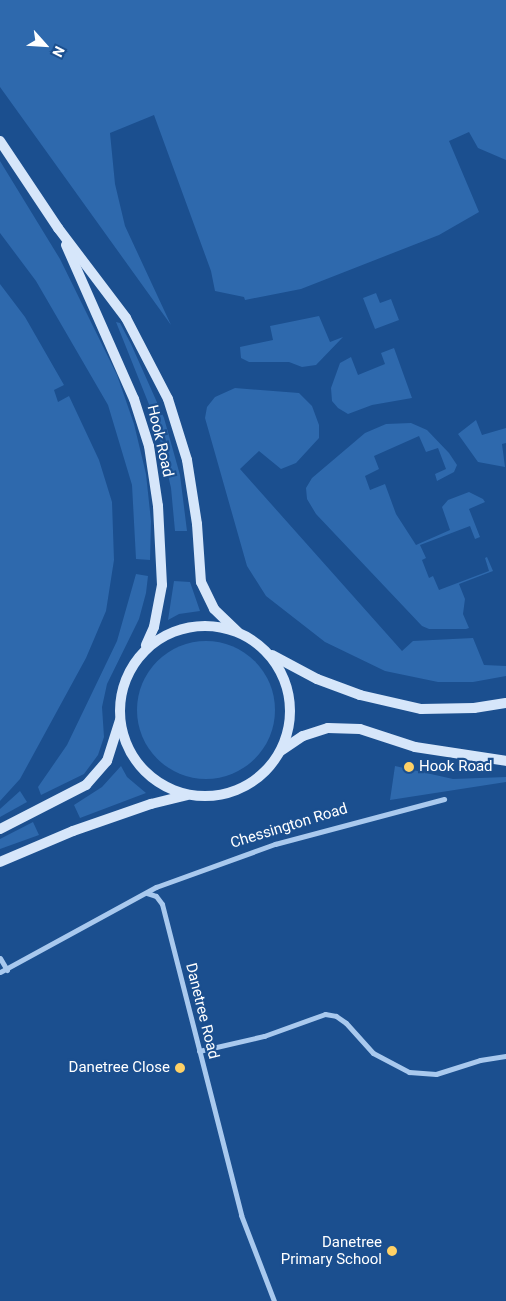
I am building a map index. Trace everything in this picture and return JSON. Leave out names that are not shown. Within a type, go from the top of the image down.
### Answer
[{"type":"main road","name":"Hook Road","points":[[0,141],[58,228],[126,318],[168,399],[187,460],[197,524],[201,582],[214,609],[238,632]]},
{"type":"main road","name":"Hook Road","points":[[58,228],[134,399],[152,469],[162,585],[154,627],[131,670]]},
{"type":"main road","points":[[0,829],[86,785],[107,761],[120,719],[121,702],[131,670],[155,641],[185,625],[209,625],[238,632],[268,654],[317,679],[360,695],[421,709],[474,708],[506,702]]},
{"type":"main road","points":[[268,654],[286,683],[290,700],[288,734],[282,750]]},
{"type":"main road","points":[[120,719],[128,745],[142,768],[171,790],[188,795]]},
{"type":"main road","points":[[0,862],[73,831],[151,804],[188,795],[225,794],[242,788],[258,778],[282,750],[303,736],[328,728],[360,729],[415,747],[506,761]]},
{"type":"street","name":"Chessington Road","points":[[147,893],[274,844],[444,799]]},
{"type":"street","points":[[0,972],[7,970],[147,893]]},
{"type":"street","name":"Danetree Road","points":[[147,893],[156,896],[162,904],[241,1215],[274,1301]]},
{"type":"street","points":[[0,958],[7,970]]},
{"type":"street","points":[[199,1051],[264,1036],[325,1014],[336,1016],[346,1023],[373,1053],[409,1072],[436,1074],[480,1060],[506,1056]]},
{"type":"shaded area","points":[[0,0],[506,0],[506,160],[478,148],[469,132],[449,141],[479,212],[439,235],[301,289],[245,300],[244,297],[215,291],[211,271],[154,115],[110,133],[115,184],[125,226],[171,325],[0,87]]},
{"type":"shaded area","points":[[0,161],[60,259],[117,375],[134,424],[146,474],[151,521],[150,560],[136,559],[132,485],[108,405],[36,281],[0,233]]},
{"type":"shaded area","points":[[0,284],[25,317],[64,385],[54,390],[58,402],[69,396],[99,460],[112,502],[114,560],[106,611],[86,658],[20,779],[0,801]]},
{"type":"shaded area","points":[[376,293],[380,303],[391,299],[399,320],[375,329],[363,298]]},
{"type":"shaded area","points":[[319,316],[330,342],[343,337],[316,365],[302,367],[289,362],[249,362],[241,358],[240,347],[273,340],[270,326]]},
{"type":"shaded area","points":[[116,322],[120,323],[131,344],[164,418],[180,475],[187,531],[175,531],[171,488],[156,422]]},
{"type":"shaded area","points":[[394,348],[412,398],[372,405],[348,414],[338,408],[332,401],[331,388],[340,363],[351,357],[358,375],[385,364],[381,353]]},
{"type":"shaded area","points":[[235,388],[299,393],[312,406],[319,425],[319,438],[296,463],[281,469],[259,451],[240,469],[402,651],[413,641],[473,638],[484,665],[506,666],[506,676],[473,682],[438,682],[385,671],[325,642],[266,596],[247,566],[205,418],[207,407],[215,397]]},
{"type":"shaded area","points":[[476,420],[482,435],[506,428],[506,443],[502,444],[505,467],[478,462],[458,434]]},
{"type":"shaded area","points":[[411,423],[427,430],[449,453],[457,465],[454,472],[437,481],[435,474],[446,469],[438,448],[426,452],[419,436],[374,456],[379,469],[365,476],[370,490],[385,484],[396,514],[416,545],[450,530],[442,507],[448,500],[469,492],[485,502],[469,509],[480,537],[475,539],[470,526],[420,545],[426,558],[422,560],[429,578],[433,576],[439,590],[489,571],[485,558],[487,557],[493,571],[459,584],[465,599],[463,614],[469,628],[466,629],[429,629],[422,626],[316,514],[307,499],[306,488],[312,478],[365,433],[386,424]]},
{"type":"shaded area","points":[[136,574],[148,576],[146,593],[139,619],[107,684],[102,707],[104,737],[98,755],[84,774],[41,795],[38,787],[67,745],[117,641]]},
{"type":"shaded area","points":[[174,581],[190,582],[200,611],[179,614],[168,620]]},
{"type":"shaded area","points":[[206,641],[232,646],[255,661],[270,684],[275,710],[270,736],[255,759],[232,774],[206,779],[180,774],[157,759],[142,736],[137,710],[142,684],[157,661],[180,646]]},
{"type":"shaded area","points":[[121,766],[127,777],[146,793],[80,818],[74,805],[102,787]]},
{"type":"shaded area","points":[[395,766],[453,779],[506,777],[506,782],[390,800]]},
{"type":"shaded area","points":[[20,791],[27,802],[0,817],[0,809]]},
{"type":"shaded area","points":[[33,822],[39,835],[0,849],[0,839]]},
{"type":"place","name":"Hook Road","points":[[409,767]]},
{"type":"place","name":"Danetree Close","points":[[180,1068]]},
{"type":"place","name":"Danetree Primary School","points":[[392,1251]]}]
